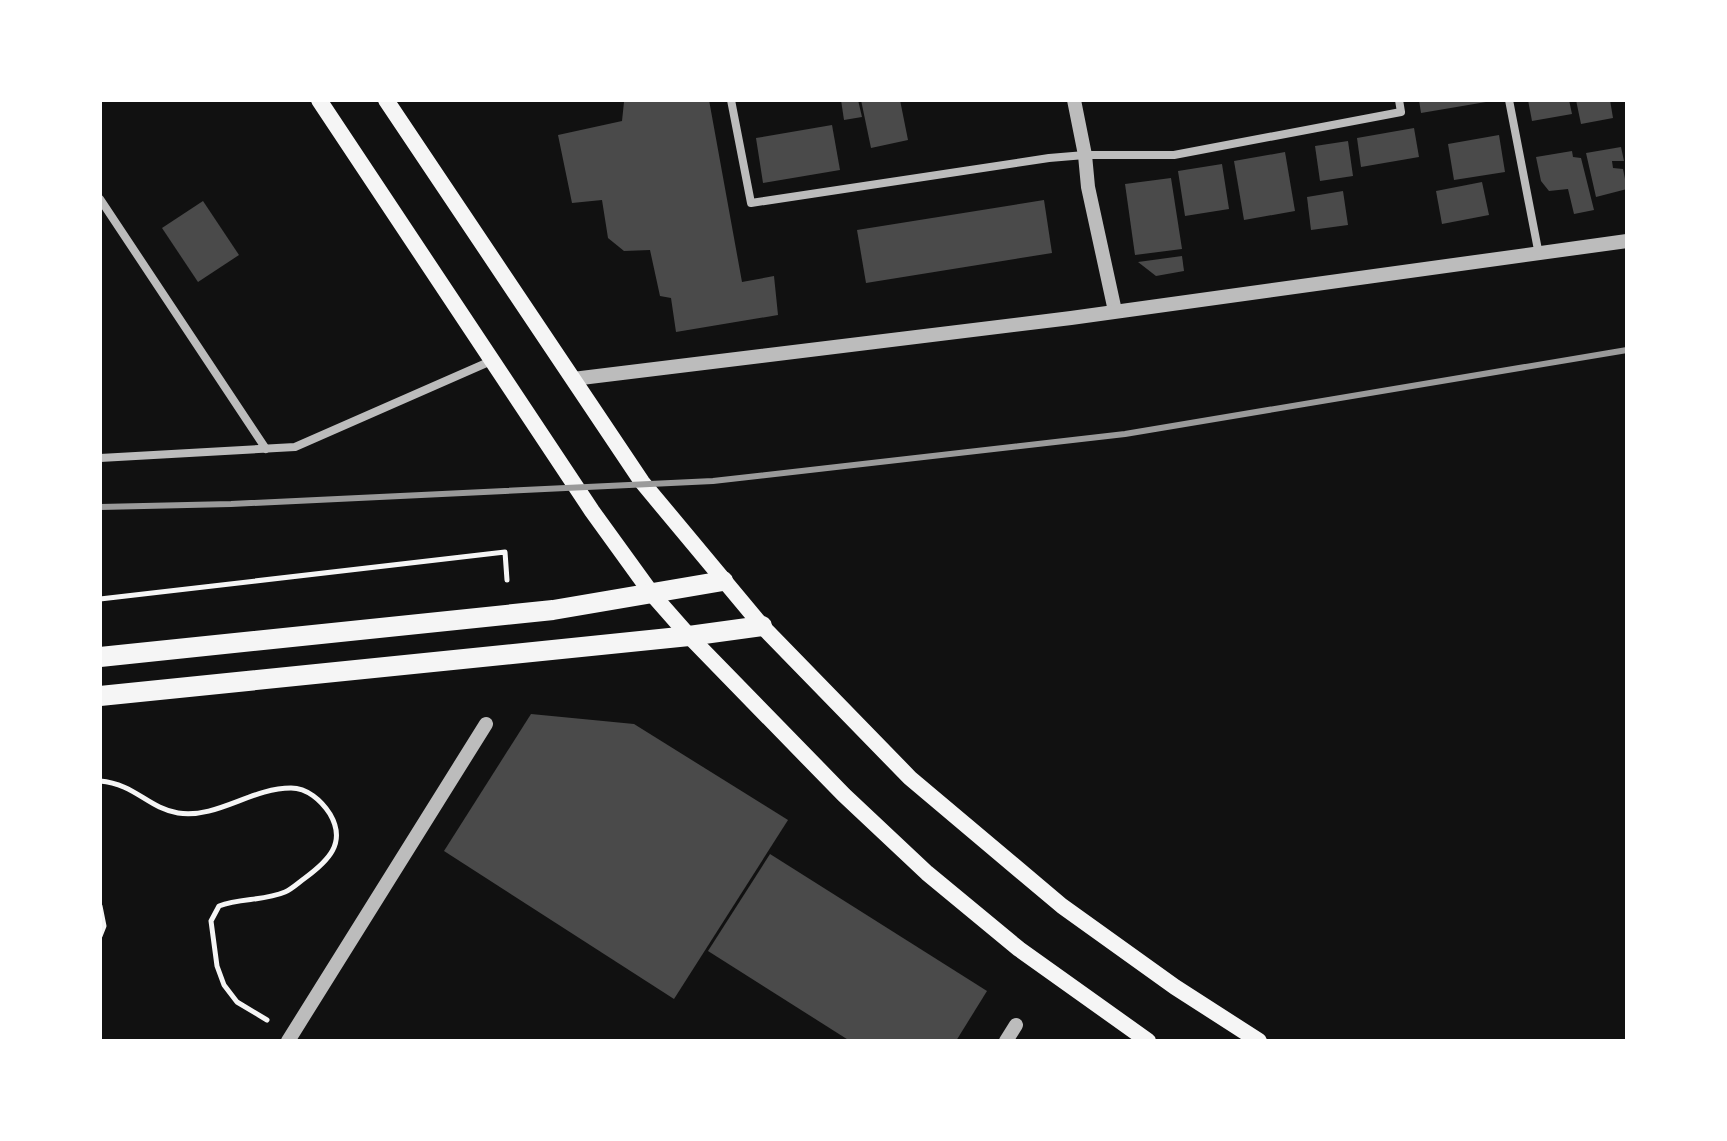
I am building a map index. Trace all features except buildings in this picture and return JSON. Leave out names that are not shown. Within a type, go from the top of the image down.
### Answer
[{"type":"main road","points":[[319,100],[491,361],[652,594],[689,636],[844,795],[927,873],[1019,949],[1148,1041]]},
{"type":"main road","points":[[386,100],[642,482],[762,626],[910,778],[1050,896],[1175,987],[1259,1041]]},
{"type":"main road","points":[[100,657],[553,610],[723,581]]},
{"type":"main road","points":[[100,696],[762,626]]},
{"type":"street","points":[[731,100],[751,203],[1049,158],[1174,155],[1401,112],[1399,100]]},
{"type":"street","points":[[1074,100],[1088,187],[1115,311]]},
{"type":"street","points":[[1509,100],[1539,255]]},
{"type":"street","points":[[100,199],[266,449]]},
{"type":"street","points":[[573,379],[1115,311],[1627,241]]},
{"type":"street","points":[[100,458],[295,447],[491,361]]},
{"type":"street","points":[[288,1041],[486,724]]},
{"type":"street","points":[[1006,1041],[1016,1025]]},
{"type":"path","points":[[100,599],[505,552],[507,580]]},
{"type":"path","points":[[100,781],[121,784],[142,794],[159,808],[180,813],[205,813],[240,798],[295,788],[310,793],[330,814],[338,832],[335,851],[323,864],[285,892],[258,899],[238,899],[219,906],[211,921],[217,966],[224,985],[237,1002],[267,1020]]},
{"type":"path","points":[[100,906],[104,926],[100,936]]},
{"type":"railway","points":[[100,507],[231,504],[713,481],[1125,434],[1627,350]]}]
